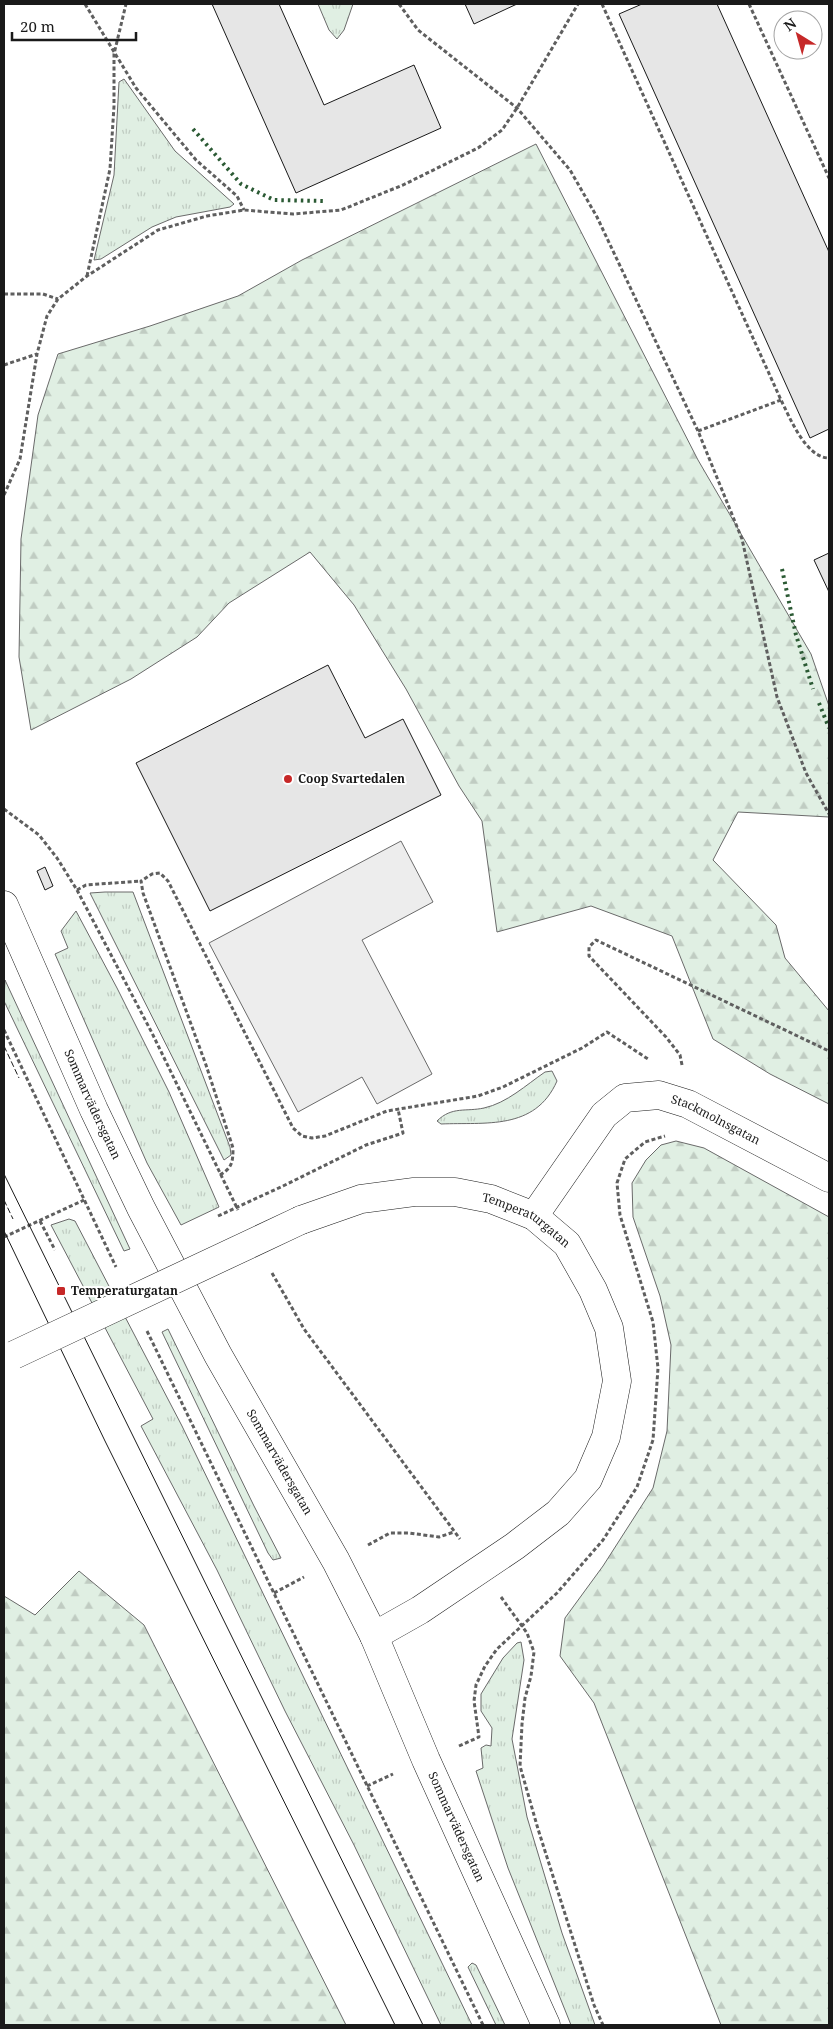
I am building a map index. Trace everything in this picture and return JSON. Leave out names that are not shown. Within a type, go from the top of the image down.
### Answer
[{"type":"street","name":"Sommarvädersgatan","points":[[4,905],[94,1110],[141,1208],[218,1355],[336,1560],[374,1636],[426,1760],[546,2025]]},
{"type":"street","name":"Stackmolnsgatan","points":[[534,1216],[604,1115],[625,1098],[659,1095],[688,1104],[829,1178]]},
{"type":"street","name":"Temperaturgatan","points":[[9,1357],[301,1220],[361,1199],[414,1192],[455,1192],[490,1199],[534,1216],[567,1244],[593,1290],[609,1328],[617,1381],[606,1437],[588,1479],[558,1514],[482,1570],[420,1610],[374,1636]]},
{"type":"path","points":[[85,4],[136,88],[196,160],[238,196],[244,210]]},
{"type":"path","points":[[87,276],[110,169],[114,106],[114,54],[126,4]]},
{"type":"path","points":[[399,4],[418,30],[517,108],[570,170],[596,217],[698,431],[742,539],[777,697],[806,773],[829,814]]},
{"type":"path","points":[[4,496],[20,459],[37,354],[47,316],[58,298],[87,276],[158,230],[207,216],[244,210],[293,214],[341,210],[403,185],[478,148],[502,130],[578,4]]},
{"type":"path","points":[[602,4],[781,400],[802,442],[824,458],[829,458]]},
{"type":"path","points":[[749,4],[829,178]]},
{"type":"path","points":[[4,294],[43,294],[58,298]]},
{"type":"path","points":[[4,365],[37,354]]},
{"type":"path","points":[[698,431],[781,400]]},
{"type":"path","points":[[4,809],[39,835],[57,858],[77,890],[152,1033],[220,1175],[230,1169],[233,1162],[233,1148],[206,1065],[143,893],[141,881]]},
{"type":"path","points":[[77,890],[86,885],[141,881],[152,874],[160,873],[168,881],[293,1128],[302,1136],[312,1138],[325,1136],[366,1119],[398,1109],[478,1096],[503,1088],[582,1048],[607,1032],[650,1061]]},
{"type":"path","points":[[674,1067],[683,1069],[680,1055],[666,1037],[589,956],[589,947],[596,940],[829,1051]]},
{"type":"path","points":[[4,1030],[108,1248]]},
{"type":"path","points":[[282,1186],[366,1145],[403,1133],[398,1109]]},
{"type":"path","points":[[366,1786],[479,1737],[474,1701],[476,1685],[485,1666],[497,1650],[557,1592],[603,1540],[637,1486],[654,1440],[658,1368],[654,1322],[620,1216],[617,1182],[625,1159],[645,1142],[673,1135]]},
{"type":"path","points":[[4,1237],[84,1200]]},
{"type":"path","points":[[40,1221],[55,1250]]},
{"type":"path","points":[[282,1292],[304,1328],[342,1381],[527,1633],[534,1652],[532,1676],[525,1698],[520,1766],[594,2005],[603,2025]]},
{"type":"path","points":[[159,1359],[483,2025]]},
{"type":"green space","points":[[318,4],[353,4],[344,30],[337,39],[329,30]]},
{"type":"green space","points":[[124,79],[175,151],[234,204],[230,207],[176,217],[152,227],[101,259],[94,260],[114,175],[119,82]]},
{"type":"green space","points":[[536,144],[698,460],[811,654],[829,706],[829,817],[738,812],[713,860],[776,925],[785,958],[829,1011],[829,1104],[770,1074],[713,1039],[672,936],[591,906],[497,932],[482,821],[459,786],[406,689],[354,605],[310,552],[229,603],[197,637],[131,679],[31,730],[19,657],[21,539],[38,415],[58,354],[150,326],[238,296],[302,260]]},
{"type":"green space","points":[[133,892],[230,1147],[231,1155],[224,1160],[90,893]]},
{"type":"green space","points":[[76,911],[169,1092],[219,1207],[181,1225],[147,1163],[55,954],[68,948],[61,931]]},
{"type":"green space","points":[[5,980],[130,1249],[124,1251],[4,1001]]},
{"type":"green space","points":[[552,1071],[557,1081],[548,1097],[536,1109],[522,1116],[491,1123],[441,1124],[437,1121],[454,1111],[492,1106],[516,1093],[545,1072]]},
{"type":"green space","points":[[676,1141],[704,1148],[829,1217],[829,2025],[721,2025],[594,1703],[560,1656],[565,1618],[603,1566],[653,1488],[667,1431],[671,1345],[660,1296],[633,1217],[632,1183],[646,1160],[661,1145]]},
{"type":"green space","points":[[69,1219],[75,1221],[182,1426],[472,2025],[441,2025],[217,1570],[141,1426],[153,1419],[51,1225]]},
{"type":"green space","points":[[168,1329],[281,1558],[273,1560],[268,1553],[162,1332]]},
{"type":"green space","points":[[79,1571],[144,1625],[346,2025],[4,2025],[4,1596],[35,1615]]},
{"type":"green space","points":[[521,1642],[524,1660],[512,1739],[527,1817],[562,1933],[595,2025],[571,2025],[508,1868],[476,1771],[483,1768],[481,1748],[486,1745],[491,1746],[492,1728],[481,1711],[481,1694],[503,1658],[517,1643]]},
{"type":"green space","points":[[472,1963],[476,1965],[505,2025],[496,2025],[468,1967]]},
{"type":"shaded area","points":[[401,841],[433,902],[362,940],[432,1074],[377,1104],[362,1077],[298,1112],[209,943]]},
{"type":"building","points":[[212,4],[279,4],[324,105],[414,65],[441,128],[296,193]]},
{"type":"building","points":[[465,4],[517,4],[474,24]]},
{"type":"building","points":[[642,4],[717,4],[829,252],[829,429],[810,438],[619,14]]},
{"type":"building","points":[[829,553],[829,592],[814,560]]},
{"type":"building","name":"Coop Svartedalen","points":[[328,665],[365,738],[403,719],[441,795],[210,911],[136,763]]},
{"type":"building","points":[[45,867],[53,886],[45,890],[37,871]]},
{"type":"tram line","points":[[4,1174],[423,2025]]},
{"type":"tram line","points":[[4,1231],[105,1441],[395,2025]]},
{"type":"hedge","points":[[193,129],[241,184],[274,200],[323,201]]},
{"type":"hedge","points":[[782,569],[796,635],[813,689]]},
{"type":"hedge","points":[[819,703],[829,728]]},
{"type":"fence","points":[[4,1046],[19,1078]]},
{"type":"fence","points":[[4,1200],[13,1219]]},
{"type":"place","name":"Coop Svartedalen","points":[[288,779]]},
{"type":"place","name":"Temperaturgatan","points":[[61,1291]]}]
